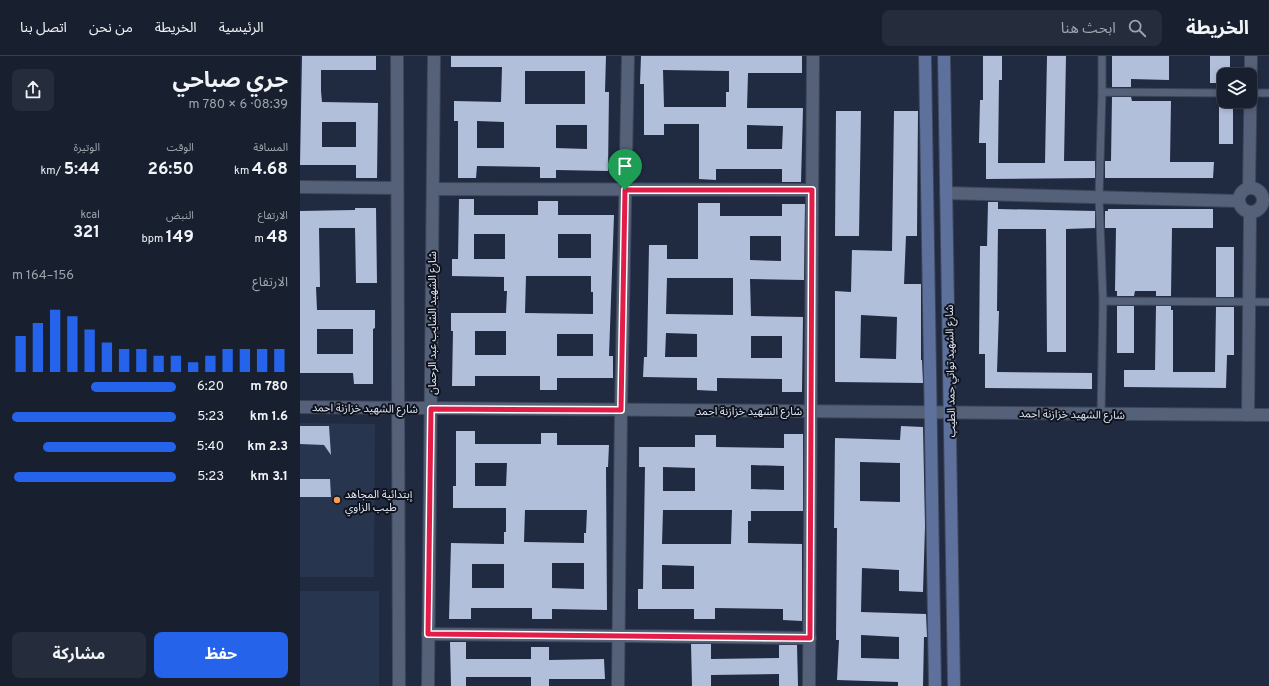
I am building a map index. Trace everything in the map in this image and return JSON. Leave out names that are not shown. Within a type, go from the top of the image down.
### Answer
[{"type":"street","points":[[397,56],[399,686]]},
{"type":"street","name":"شارع الشهيد الشايب عبد الرحمان","points":[[428,686],[434,56]]},
{"type":"street","points":[[618,686],[621,410],[628,56]]},
{"type":"street","points":[[809,686],[812,411],[813,56]]},
{"type":"street","name":"شارع الشهيد تواتي حمد الطيب","points":[[925,56],[929,412],[935,686]]},
{"type":"street","name":"شارع الشهيد تواتي حمد الطيب","points":[[944,56],[951,412],[954,686]]},
{"type":"street","points":[[1251,56],[1251,68]]},
{"type":"street","points":[[1249,188],[1250,108]]},
{"type":"street","points":[[300,187],[397,188]]},
{"type":"street","points":[[1249,188],[1256,189],[1266,200],[1260,210],[1250,213],[1241,209],[1238,200],[1241,192],[1249,188]]},
{"type":"street","points":[[433,189],[812,190]]},
{"type":"street","points":[[946,194],[1238,200]]},
{"type":"street","points":[[1248,415],[1250,213]]},
{"type":"street","name":"شارع الشهيد خزازنة احمد","points":[[300,407],[1269,416]]},
{"type":"street","points":[[428,634],[810,638]]},
{"type":"lane","points":[[1101,414],[1103,301],[1099,197],[1102,56]]},
{"type":"lane","points":[[1102,92],[1217,93]]},
{"type":"lane","points":[[1257,93],[1269,93]]},
{"type":"lane","points":[[1103,301],[1269,302]]},
{"type":"shaded area","name":"إبتدائية المجاهد طيب الزاوي","points":[[300,423],[375,424],[374,577],[300,577]]},
{"type":"shaded area","points":[[300,591],[379,591],[379,686],[300,686]]},
{"type":"building","points":[[302,56],[376,56],[376,70],[321,70],[321,91],[322,102],[378,103],[377,178],[356,178],[356,165],[300,165]],"holes":[[[322,122],[356,122],[356,147],[322,147]]]},
{"type":"building","points":[[451,56],[606,56],[605,92],[609,92],[608,171],[556,170],[556,178],[540,178],[540,167],[477,166],[476,178],[458,178],[458,121],[454,121],[454,101],[501,102],[502,67],[451,67]],"holes":[[[525,71],[585,71],[585,104],[525,104]],[[477,121],[504,122],[504,148],[477,148]],[[556,125],[587,125],[587,149],[556,148]]]},
{"type":"building","points":[[641,56],[802,56],[802,73],[748,73],[747,108],[803,108],[801,182],[782,182],[782,169],[716,169],[716,180],[699,179],[699,124],[664,124],[664,135],[644,135],[644,84],[640,84]],"holes":[[[663,70],[729,71],[729,92],[726,92],[726,107],[664,107]],[[747,125],[783,126],[782,149],[747,149]]]},
{"type":"building","points":[[983,56],[1002,56],[1002,80],[999,80],[998,163],[1045,163],[1047,56],[1066,56],[1064,161],[1095,161],[1095,178],[986,179],[986,143],[979,143],[980,100],[983,100]]},
{"type":"building","points":[[1112,56],[1169,56],[1169,80],[1131,79],[1131,87],[1112,87]]},
{"type":"building","points":[[1210,56],[1230,56],[1230,68],[1217,68],[1217,83],[1210,83]]},
{"type":"building","points":[[1112,97],[1131,97],[1132,101],[1171,101],[1170,162],[1214,162],[1213,178],[1105,178],[1105,161],[1111,161]]},
{"type":"building","points":[[1219,108],[1233,108],[1233,144],[1219,144]]},
{"type":"building","points":[[836,111],[861,111],[859,236],[835,236]]},
{"type":"building","points":[[894,111],[918,111],[917,236],[906,236],[904,284],[921,284],[921,360],[923,383],[835,382],[835,291],[851,292],[852,250],[892,251]],"holes":[[[861,315],[897,317],[896,359],[860,358]]]},
{"type":"building","points":[[459,199],[474,199],[474,215],[538,215],[538,201],[558,201],[558,215],[614,215],[609,356],[613,356],[613,378],[557,378],[557,390],[540,390],[540,376],[475,376],[475,386],[452,386],[453,331],[451,331],[451,313],[506,313],[507,291],[504,291],[504,277],[452,276],[452,259],[458,259]],"holes":[[[474,234],[505,234],[505,259],[474,259]],[[558,234],[591,234],[591,258],[558,258]],[[526,276],[591,276],[593,314],[525,313]],[[475,331],[506,331],[506,355],[475,355]],[[557,334],[593,334],[593,356],[557,356]]]},
{"type":"building","points":[[988,202],[998,202],[998,209],[1095,211],[1095,228],[1066,229],[1066,352],[1047,352],[1046,229],[998,229],[997,311],[999,311],[997,372],[1092,373],[1092,389],[985,388],[985,354],[979,354],[980,246],[987,246]]},
{"type":"building","points":[[698,203],[720,203],[720,216],[782,216],[782,204],[805,204],[804,280],[750,279],[751,316],[803,317],[802,392],[782,392],[782,379],[717,378],[717,391],[697,390],[697,378],[643,377],[644,357],[647,357],[649,245],[667,245],[667,259],[698,259]],"holes":[[[750,236],[781,236],[781,261],[750,260]],[[667,278],[733,278],[733,315],[666,314]],[[666,333],[697,334],[697,357],[665,357]],[[751,336],[782,336],[782,358],[751,358]]]},
{"type":"building","points":[[355,208],[376,208],[377,283],[356,283],[355,228],[319,228],[320,287],[316,287],[317,310],[375,310],[375,328],[373,329],[373,384],[354,384],[353,373],[300,373],[300,211],[355,210]],"holes":[[[317,329],[353,329],[353,354],[317,354]]]},
{"type":"building","points":[[1108,209],[1213,209],[1213,228],[1172,228],[1171,296],[1156,296],[1156,291],[1135,291],[1134,296],[1117,296],[1117,291],[1115,291],[1116,228],[1105,228],[1105,211],[1108,211]]},
{"type":"building","points":[[1216,247],[1234,247],[1234,297],[1216,297]]},
{"type":"building","points":[[1117,306],[1134,306],[1134,353],[1117,353]]},
{"type":"building","points":[[1156,306],[1171,306],[1171,310],[1173,310],[1173,372],[1215,372],[1216,307],[1234,307],[1234,355],[1227,355],[1226,388],[1124,387],[1124,370],[1155,370]]},
{"type":"building","points":[[300,426],[329,426],[331,455],[324,445],[300,444]]},
{"type":"building","points":[[901,426],[923,427],[925,526],[923,592],[899,591],[899,570],[862,568],[861,612],[926,614],[927,637],[924,637],[923,686],[898,686],[898,682],[837,680],[839,640],[836,640],[837,528],[834,528],[835,438],[900,440]],"holes":[[[860,462],[900,463],[900,502],[860,501]],[[861,635],[899,637],[899,659],[861,658]]]},
{"type":"building","points":[[456,431],[475,431],[475,444],[541,444],[541,433],[557,433],[557,445],[609,445],[608,467],[606,467],[607,610],[552,609],[552,619],[532,619],[532,608],[471,608],[471,619],[449,619],[451,543],[504,544],[504,532],[506,532],[506,508],[453,508],[453,486],[456,486]],"holes":[[[475,463],[507,463],[506,486],[475,486]],[[525,510],[587,510],[584,543],[524,542]],[[552,563],[584,563],[584,589],[552,588]],[[472,564],[504,564],[504,588],[472,588]]]},
{"type":"building","points":[[784,434],[803,434],[803,511],[751,511],[751,521],[748,521],[748,543],[802,544],[802,621],[783,620],[783,609],[715,608],[715,619],[694,619],[694,609],[638,609],[638,589],[643,589],[645,467],[639,467],[639,447],[695,447],[695,435],[716,435],[716,447],[784,448]],"holes":[[[751,465],[784,466],[784,490],[751,489]],[[663,467],[695,468],[695,491],[663,491]],[[663,510],[732,510],[731,544],[662,544]],[[662,565],[694,566],[694,589],[662,589]]]},
{"type":"building","points":[[300,479],[330,479],[331,497],[300,497]]},
{"type":"building","points":[[450,642],[466,642],[466,659],[531,659],[531,647],[549,647],[549,660],[604,659],[605,679],[549,679],[549,686],[531,686],[531,677],[466,677],[466,686],[451,686]]},
{"type":"building","points":[[691,644],[711,644],[711,659],[779,658],[779,645],[797,645],[798,686],[779,686],[779,674],[711,675],[711,686],[692,686]]},
{"type":"place","name":"إبتدائية المجاهد طيب الزاوي","points":[[337,500]]},
{"type":"route","points":[[625,190],[812,190],[810,638],[428,634],[431,409],[621,410],[625,190]]}]
